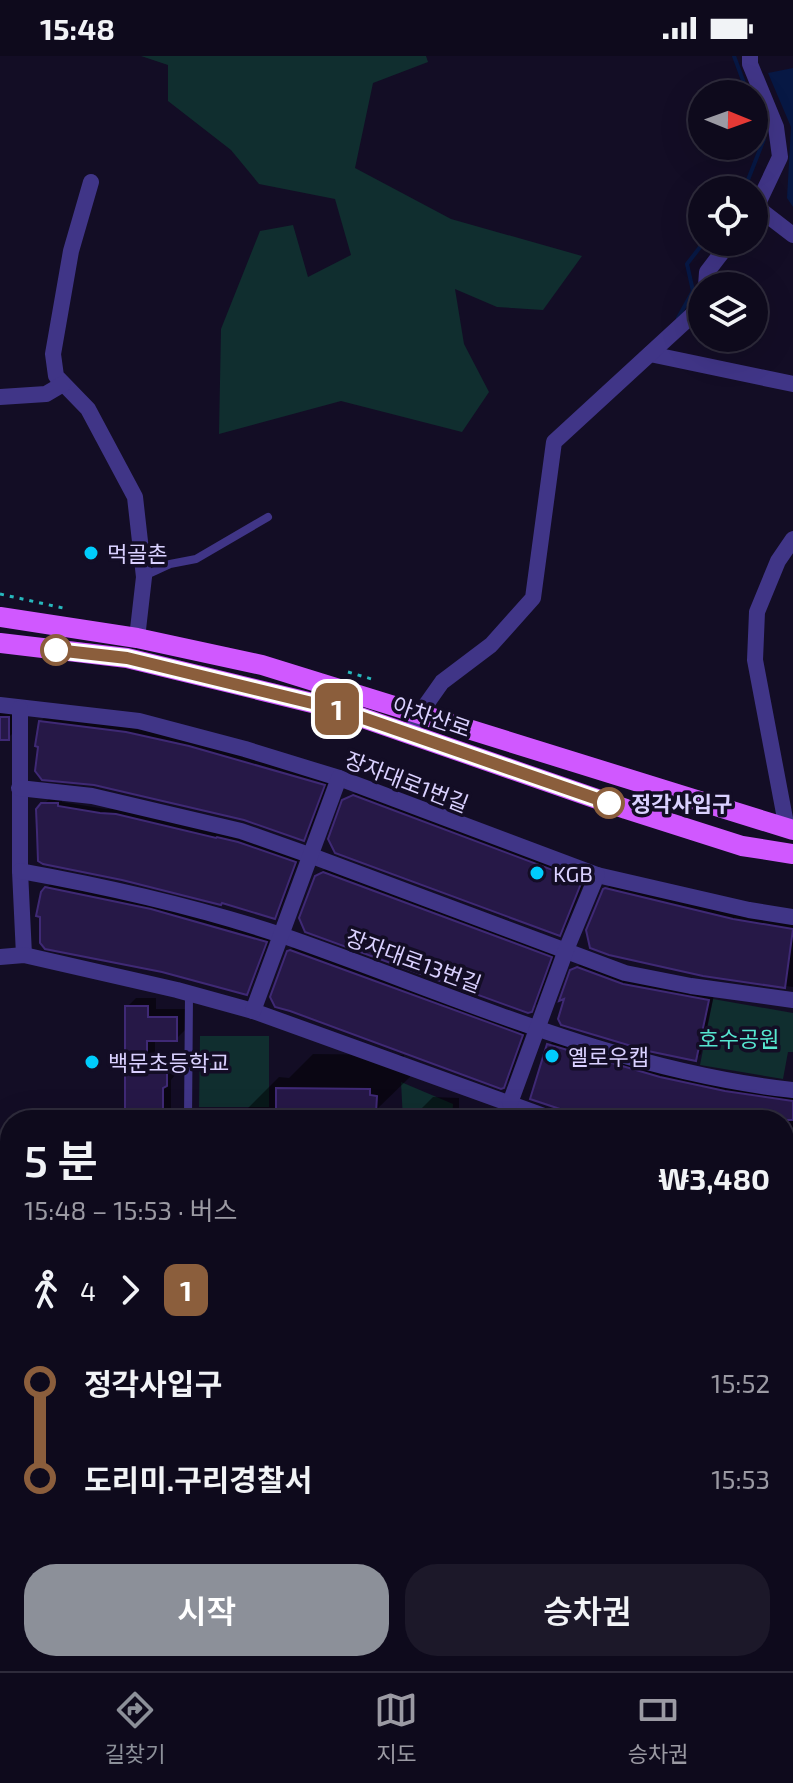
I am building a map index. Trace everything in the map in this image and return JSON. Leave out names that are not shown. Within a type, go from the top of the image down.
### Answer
[{"type":"main road","name":"아차산로","points":[[0,617],[137,638],[262,665],[790,830]]},
{"type":"main road","name":"아차산로","points":[[0,643],[127,658],[337,709],[742,846],[793,854]]},
{"type":"street","points":[[750,56],[750,64],[776,127],[780,157],[768,184]]},
{"type":"street","points":[[91,182],[71,251],[53,354],[56,376],[88,409],[135,497],[144,577],[137,638]]},
{"type":"street","points":[[768,218],[793,235]]},
{"type":"street","points":[[707,272],[719,256]]},
{"type":"street","points":[[412,734],[419,714],[442,682],[491,645],[533,598],[554,442],[688,319]]},
{"type":"street","points":[[650,354],[793,384]]},
{"type":"street","points":[[0,397],[46,394],[63,384]]},
{"type":"street","points":[[790,830],[755,660],[757,612],[778,561],[793,539]]},
{"type":"street","name":"장자대로1번길","points":[[0,705],[139,721],[245,749],[339,778],[597,875],[793,917]]},
{"type":"street","points":[[20,708],[20,871],[24,955]]},
{"type":"street","points":[[253,1011],[339,778]]},
{"type":"street","points":[[19,788],[92,796],[241,831],[625,973],[793,1000]]},
{"type":"street","name":"장자대로13번길","points":[[20,871],[83,882],[190,908],[281,935],[538,1028],[649,1063],[793,1090]]},
{"type":"street","points":[[510,1103],[597,875]]},
{"type":"street","points":[[0,957],[24,955],[253,1011],[529,1110]]},
{"type":"lane","points":[[144,577],[170,564],[196,559],[268,517]]},
{"type":"lane","points":[[188,1110],[189,993]]},
{"type":"green space","points":[[141,56],[426,56],[428,62],[373,83],[355,168],[451,219],[582,256],[543,310],[497,307],[455,289],[464,344],[489,392],[462,432],[341,401],[219,434],[221,329],[260,231],[293,225],[308,277],[351,255],[335,199],[259,184],[231,150],[168,101],[168,65]]},
{"type":"green space","name":"호수공원","points":[[713,999],[793,1013],[793,1052],[788,1052],[783,1079],[700,1065]]},
{"type":"green space","points":[[200,1036],[269,1036],[269,1107],[199,1107]]},
{"type":"green space","points":[[401,1082],[453,1104],[453,1110],[402,1110]]},
{"type":"water","points":[[793,68],[793,207],[787,198],[791,127],[768,73]]},
{"type":"building","points":[[0,717],[9,717],[9,740],[0,740]]},
{"type":"building","points":[[39,721],[126,732],[189,746],[325,785],[304,841],[244,820],[94,785],[42,780],[35,771]]},
{"type":"building","points":[[353,795],[582,881],[560,936],[335,853],[328,839],[342,800]]},
{"type":"building","points":[[41,803],[58,803],[58,806],[116,814],[217,837],[296,862],[275,919],[222,903],[43,864],[38,861],[36,809]]},
{"type":"building","points":[[323,872],[552,957],[532,1012],[305,932],[299,918],[315,876]]},
{"type":"building","points":[[45,887],[151,909],[267,942],[247,995],[162,972],[45,949],[40,943],[40,917],[36,916]]},
{"type":"building","points":[[605,888],[733,919],[793,929],[785,988],[703,976],[590,948],[586,930]]},
{"type":"building","points":[[290,950],[523,1035],[504,1088],[275,1007],[270,997]]},
{"type":"building","points":[[577,967],[623,984],[709,1000],[696,1061],[648,1051],[561,1025],[558,1019],[564,999],[559,1001],[570,970]]},
{"type":"building","points":[[125,1006],[148,1006],[148,1017],[177,1017],[177,1041],[147,1041],[147,1066],[167,1066],[163,1110],[125,1110]]},
{"type":"building","points":[[547,1044],[660,1077],[793,1101],[793,1110],[563,1110],[530,1099]]},
{"type":"building","points":[[276,1088],[370,1089],[370,1095],[377,1096],[376,1110],[276,1110]]},
{"type":"waterway","points":[[734,56],[743,80]]},
{"type":"waterway","points":[[749,176],[756,160]]},
{"type":"waterway","points":[[678,318],[693,291],[687,264],[693,256]]},
{"type":"bus line","name":"1","points":[[56,650],[127,658],[337,709],[609,803]]},
{"type":"place","name":"먹골촌","points":[[91,553]]},
{"type":"place","name":"정각사입구","points":[[609,803]]},
{"type":"place","name":"KGB","points":[[537,873]]},
{"type":"place","name":"옐로우캡","points":[[552,1056]]},
{"type":"place","name":"백문초등학교","points":[[92,1062]]}]
